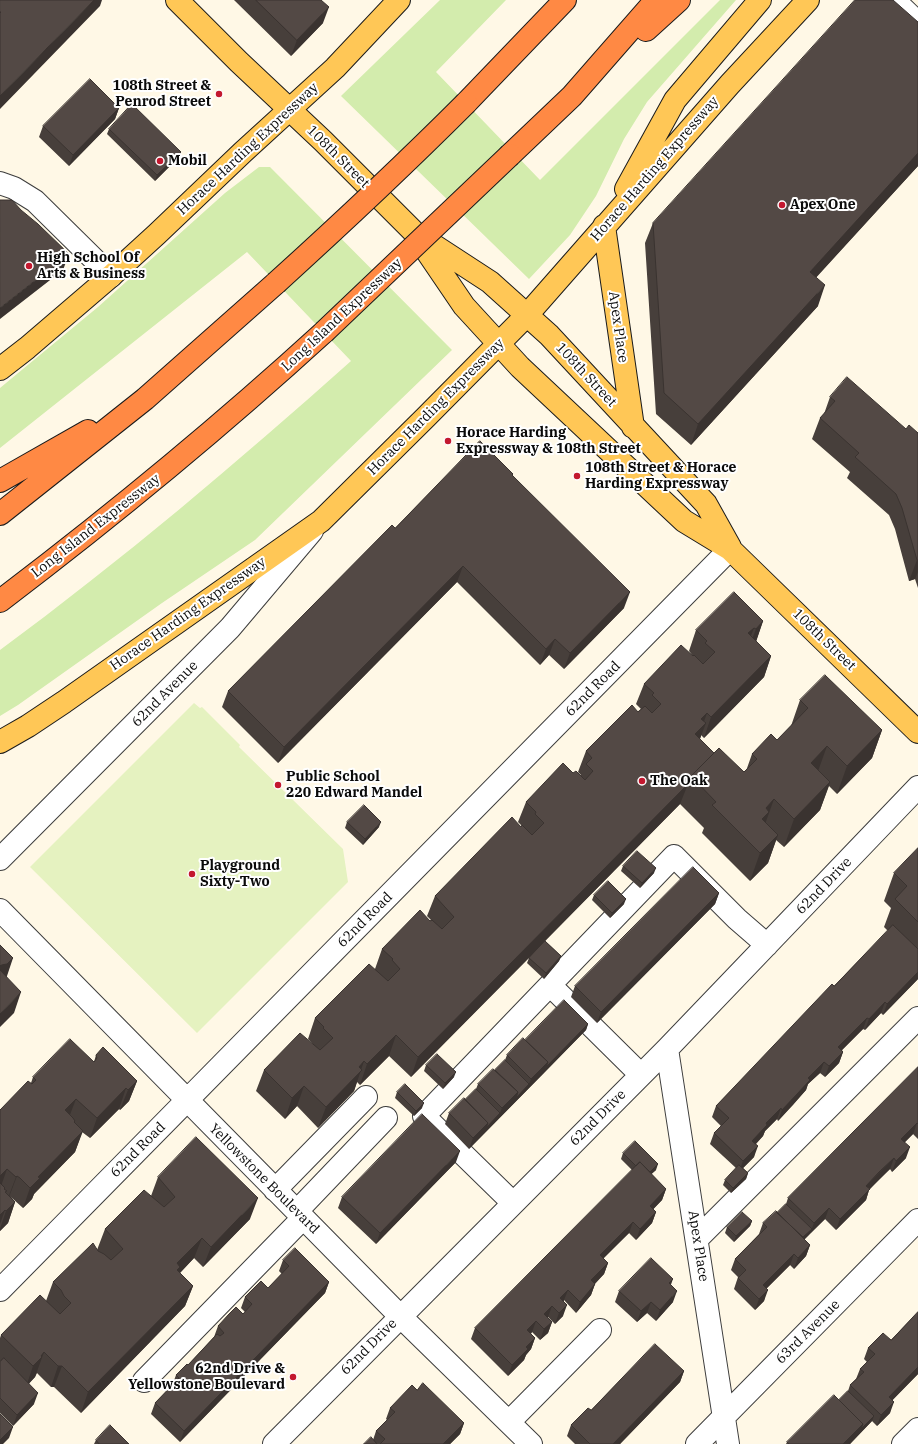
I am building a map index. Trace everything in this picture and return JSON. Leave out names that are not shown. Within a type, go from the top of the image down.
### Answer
[{"type":"highway","points":[[0,514],[145,399],[276,283],[363,203],[466,103],[565,0]]},
{"type":"highway","name":"Long Island Expressway","points":[[0,601],[122,507],[262,390],[572,96],[656,0]]},
{"type":"highway","points":[[572,96],[679,0]]},
{"type":"highway","points":[[0,481],[145,399]]},
{"type":"main road","name":"108th Street","points":[[177,0],[289,110],[323,141],[413,231],[464,306],[520,367],[684,521],[730,548],[918,732]]},
{"type":"main road","name":"Horace Harding Expressway","points":[[0,368],[27,348],[111,276],[157,234],[335,68],[398,0]]},
{"type":"main road","points":[[604,226],[675,100],[760,0]]},
{"type":"main road","name":"Horace Harding Expressway","points":[[0,742],[28,726],[64,702],[321,521],[527,315],[730,84],[808,0]]},
{"type":"main road","name":"Apex Place","points":[[604,226],[633,427]]},
{"type":"main road","name":"108th Street","points":[[413,231],[490,282],[549,335],[706,504],[730,548]]},
{"type":"street","points":[[0,183],[14,188],[35,201],[111,276]]},
{"type":"street","name":"62nd Avenue","points":[[0,859],[230,628],[321,521]]},
{"type":"street","name":"62nd Road","points":[[0,1290],[730,548]]},
{"type":"street","name":"62nd Drive","points":[[274,1444],[667,1049],[918,787]]},
{"type":"street","points":[[513,1203],[424,1116],[674,856],[737,919],[767,945]]},
{"type":"street","name":"Yellowstone Boulevard","points":[[0,910],[400,1316],[509,1422],[526,1443]]},
{"type":"street","points":[[550,985],[641,1075]]},
{"type":"street","points":[[697,1239],[918,1018]]},
{"type":"street","name":"Apex Place","points":[[667,1049],[728,1444]]},
{"type":"street","points":[[275,1190],[366,1098]]},
{"type":"street","points":[[144,1381],[300,1215],[386,1118]]},
{"type":"street","name":"63rd Avenue","points":[[697,1444],[918,1220]]},
{"type":"street","points":[[509,1422],[600,1330]]},
{"type":"street","points":[[903,1444],[918,1429]]},
{"type":"green space","points":[[440,0],[506,0],[436,72],[540,180],[720,0],[736,0],[647,102],[624,139],[596,196],[570,235],[529,279],[341,96]]},
{"type":"green space","points":[[259,167],[270,167],[452,350],[255,540],[0,716],[0,650],[135,546],[179,510],[351,361],[247,252],[0,448],[0,388],[98,307],[225,193]]},
{"type":"green space","name":"Playground Sixty-Two","points":[[194,703],[200,708],[202,707],[240,745],[239,747],[343,849],[348,882],[197,1033],[30,867]]},
{"type":"building","points":[[0,0],[94,0],[0,96],[1,12]]},
{"type":"building","points":[[256,0],[321,0],[329,7],[297,40]]},
{"type":"building","name":"Apex One","points":[[855,0],[893,0],[918,22],[918,153],[810,272],[825,285],[698,424],[664,393],[653,223]]},
{"type":"building","points":[[90,79],[119,108],[73,155],[43,126]]},
{"type":"building","points":[[132,104],[181,152],[157,175],[109,129]]},
{"type":"building","name":"High School Of Arts & Business","points":[[0,200],[12,200],[69,254],[0,308]]},
{"type":"building","points":[[847,377],[906,429],[909,425],[918,433],[918,560],[902,508],[896,494],[855,457],[859,453],[820,418],[835,401],[830,397]]},
{"type":"building","points":[[480,441],[513,474],[512,475],[630,592],[570,653],[555,639],[546,649],[463,566],[284,747],[228,691],[392,525],[395,528]]},
{"type":"building","points":[[734,592],[763,621],[756,629],[754,628],[748,633],[771,656],[711,717],[707,713],[701,719],[706,723],[695,734],[714,753],[691,776],[688,784],[418,1057],[396,1035],[367,1064],[364,1061],[359,1067],[362,1070],[326,1107],[304,1086],[292,1098],[264,1070],[300,1033],[320,1050],[333,1038],[315,1018],[369,964],[388,981],[400,969],[392,960],[393,959],[382,949],[420,910],[430,921],[432,920],[442,929],[454,917],[435,896],[512,817],[521,827],[522,825],[532,835],[544,823],[526,802],[563,763],[573,773],[576,771],[585,780],[593,771],[586,764],[592,758],[586,751],[632,705],[638,712],[645,706],[652,713],[661,704],[652,695],[654,693],[644,684],[681,645],[703,664],[715,652],[705,643],[707,641],[696,630]]},
{"type":"building","points":[[825,675],[882,730],[847,766],[827,746],[811,763],[830,782],[794,819],[774,799],[766,808],[769,812],[762,819],[778,835],[760,853],[712,805],[716,802],[691,776],[719,748],[744,772],[757,759],[752,754],[771,734],[777,740],[808,708],[800,700]]},
{"type":"building","points":[[364,805],[381,822],[365,839],[347,822]]},
{"type":"building","points":[[918,848],[918,922],[895,899],[907,886],[894,873]]},
{"type":"building","points":[[637,851],[656,868],[642,883],[623,866]]},
{"type":"building","points":[[693,867],[719,893],[601,1012],[575,986]]},
{"type":"building","points":[[608,881],[626,899],[612,913],[594,895]]},
{"type":"building","points":[[893,925],[918,949],[918,972],[887,1004],[885,1002],[869,1019],[867,1018],[838,1047],[843,1052],[829,1066],[824,1062],[808,1078],[810,1080],[782,1110],[781,1108],[766,1123],[767,1125],[752,1141],[758,1146],[743,1161],[714,1133],[729,1118],[716,1106],[832,984],[834,986]]},
{"type":"building","points":[[545,941],[561,956],[546,973],[529,958]]},
{"type":"building","points":[[0,945],[13,958],[7,964],[0,966]]},
{"type":"building","points":[[0,970],[21,992],[0,1014]]},
{"type":"building","points":[[564,1000],[588,1024],[546,1067],[548,1062],[525,1040]]},
{"type":"building","points":[[523,1038],[548,1062],[531,1079],[507,1055]]},
{"type":"building","points":[[70,1039],[94,1062],[97,1058],[96,1055],[103,1047],[137,1081],[128,1090],[126,1088],[97,1118],[76,1099],[65,1110],[83,1131],[38,1177],[40,1178],[30,1188],[20,1178],[17,1176],[16,1177],[7,1169],[0,1176],[0,1110],[28,1081],[32,1084],[36,1080],[33,1077]]},
{"type":"building","points":[[437,1054],[456,1072],[445,1083],[426,1065]]},
{"type":"building","points":[[505,1060],[529,1084],[516,1098],[518,1092],[495,1070]]},
{"type":"building","points":[[918,1067],[918,1124],[917,1123],[901,1139],[910,1147],[896,1161],[894,1158],[879,1172],[866,1186],[870,1189],[840,1219],[829,1208],[814,1223],[788,1198]]},
{"type":"building","points":[[493,1069],[518,1092],[502,1108],[478,1084]]},
{"type":"building","points":[[405,1084],[424,1103],[416,1111],[397,1092]]},
{"type":"building","points":[[476,1089],[500,1113],[486,1128],[488,1123],[465,1100]]},
{"type":"building","points":[[464,1098],[488,1123],[473,1138],[449,1113]]},
{"type":"building","points":[[422,1114],[460,1151],[380,1233],[342,1197]]},
{"type":"building","points":[[196,1137],[258,1198],[211,1247],[202,1238],[177,1263],[180,1267],[177,1270],[193,1286],[88,1392],[62,1366],[58,1366],[44,1352],[41,1356],[42,1357],[33,1366],[1,1335],[40,1295],[60,1314],[71,1303],[53,1282],[93,1243],[98,1251],[111,1260],[123,1249],[105,1229],[144,1190],[164,1207],[175,1197],[158,1177]]},
{"type":"building","points":[[635,1141],[658,1164],[650,1172],[640,1162],[636,1166],[623,1153]]},
{"type":"building","points":[[640,1162],[666,1189],[650,1206],[656,1212],[640,1229],[633,1222],[600,1255],[608,1263],[591,1280],[595,1284],[580,1302],[568,1290],[560,1298],[567,1305],[559,1313],[552,1306],[544,1314],[552,1322],[544,1329],[536,1321],[527,1330],[535,1338],[526,1347],[528,1349],[512,1365],[475,1328]]},
{"type":"building","points":[[739,1165],[748,1173],[733,1188],[725,1180]]},
{"type":"building","points":[[0,1183],[7,1191],[5,1192],[15,1202],[0,1215]]},
{"type":"building","points":[[786,1204],[812,1229],[803,1237],[777,1213]]},
{"type":"building","points":[[776,1211],[810,1245],[798,1258],[794,1254],[763,1285],[768,1290],[759,1299],[738,1278],[746,1270],[735,1259],[767,1227],[763,1223]]},
{"type":"building","points":[[742,1212],[752,1221],[736,1236],[727,1227]]},
{"type":"building","points":[[295,1248],[329,1282],[184,1431],[155,1403],[179,1378],[176,1375],[187,1364],[188,1365],[217,1334],[220,1336],[224,1333],[218,1326],[229,1314],[236,1307],[243,1314],[252,1304],[245,1297],[261,1281],[268,1288],[289,1266],[283,1260]]},
{"type":"building","points":[[651,1258],[673,1279],[669,1283],[677,1291],[660,1310],[651,1302],[641,1311],[619,1291]]},
{"type":"building","points":[[918,1312],[918,1367],[889,1397],[894,1402],[881,1415],[850,1385],[864,1372],[860,1369],[875,1354],[868,1348],[883,1333],[891,1340]]},
{"type":"building","points":[[655,1344],[684,1371],[613,1444],[590,1444],[571,1425],[588,1408],[591,1410]]},
{"type":"building","points":[[4,1358],[38,1393],[17,1415],[0,1398],[0,1362]]},
{"type":"building","points":[[423,1383],[464,1423],[443,1444],[380,1444],[385,1439],[376,1431],[395,1412],[390,1408],[412,1385],[417,1390]]},
{"type":"building","points":[[848,1391],[874,1416],[861,1429],[863,1424],[839,1400]]},
{"type":"building","points":[[834,1395],[863,1424],[843,1444],[789,1444],[787,1442]]},
{"type":"building","points":[[0,1414],[13,1427],[0,1440]]},
{"type":"building","points":[[110,1425],[129,1444],[99,1444],[96,1440]]},
{"type":"building","points":[[371,1437],[377,1444],[364,1444]]},
{"type":"place","name":"108th Street & Penrod Street","points":[[219,94]]},
{"type":"place","name":"Mobil","points":[[160,161]]},
{"type":"place","name":"Apex One","points":[[782,205]]},
{"type":"place","name":"High School Of Arts & Business","points":[[29,266]]},
{"type":"place","name":"Horace Harding Expressway & 108th Street","points":[[448,441]]},
{"type":"place","name":"108th Street & Horace Harding Expressway","points":[[577,476]]},
{"type":"place","name":"The Oak","points":[[642,781]]},
{"type":"place","name":"Public School 220 Edward Mandel","points":[[278,785]]},
{"type":"place","name":"Playground Sixty-Two","points":[[192,874]]},
{"type":"place","name":"62nd Drive & Yellowstone Boulevard","points":[[293,1377]]}]
